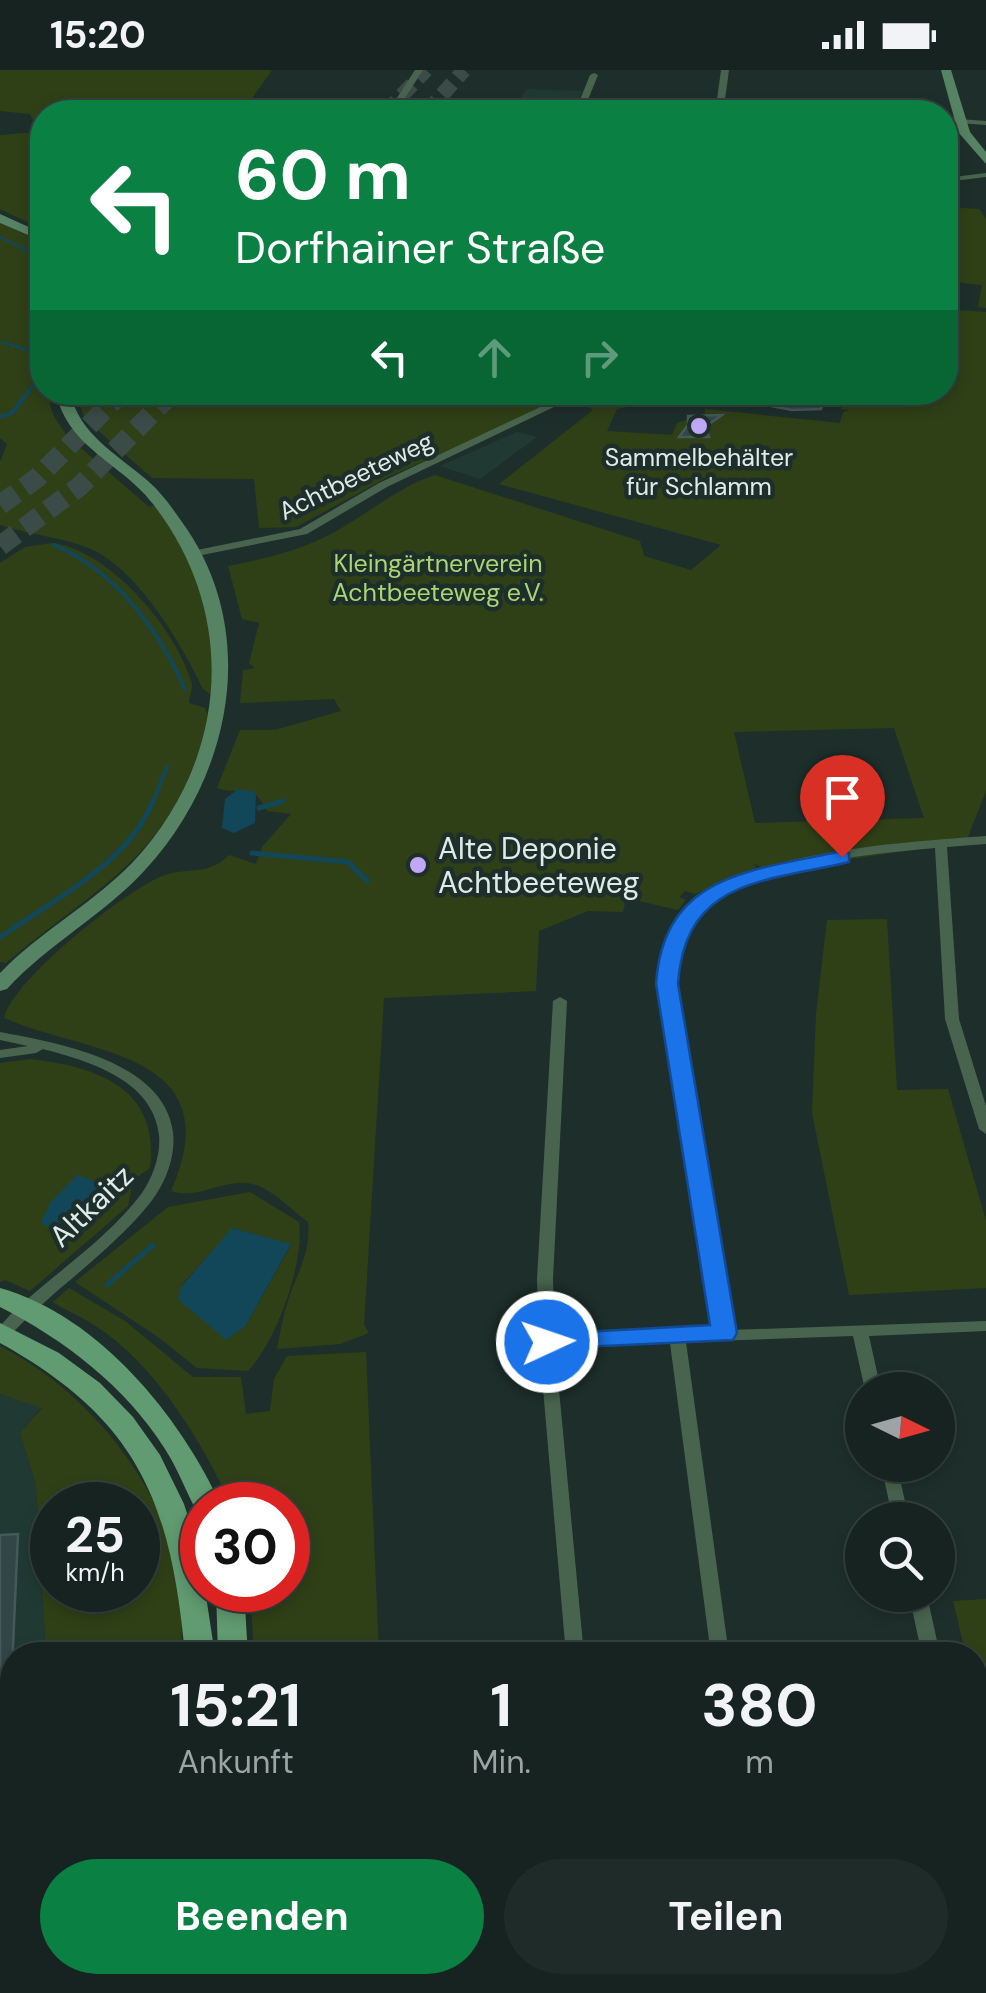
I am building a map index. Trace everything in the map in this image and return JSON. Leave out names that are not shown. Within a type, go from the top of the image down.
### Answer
[{"type":"main road","points":[[946,70],[955,100]]},
{"type":"main road","points":[[958,112],[969,141],[986,160]]},
{"type":"main road","points":[[0,218],[30,232]]},
{"type":"main road","points":[[0,986],[41,944],[139,866],[163,839],[212,742],[224,669],[220,618],[197,553],[145,485],[72,421],[67,405]]},
{"type":"main road","points":[[2,1298],[54,1324],[113,1368],[148,1410],[198,1482]]},
{"type":"main road","points":[[9,1338],[80,1380],[132,1434],[163,1482],[185,1537],[195,1584],[199,1642]]},
{"type":"main road","points":[[231,1612],[232,1642]]},
{"type":"street","points":[[400,100],[419,70]]},
{"type":"street","points":[[721,100],[725,70]]},
{"type":"street","points":[[584,100],[594,75]]},
{"type":"street","points":[[958,122],[986,123]]},
{"type":"street","points":[[958,178],[986,175]]},
{"type":"street","name":"Achtbeeteweg","points":[[197,553],[303,532],[383,485],[554,405]]},
{"type":"street","points":[[724,1333],[667,984],[670,950],[685,918],[698,904],[740,880],[809,862],[986,840]]},
{"type":"street","points":[[941,844],[952,1019],[986,1129]]},
{"type":"street","points":[[560,1001],[545,1279],[574,1642]]},
{"type":"street","name":"Altkaitz","points":[[0,1036],[113,1068],[146,1091],[164,1118],[165,1160],[146,1198],[27,1304],[9,1338]]},
{"type":"street","name":"Altkaitz","points":[[2,1052],[42,1048]]},
{"type":"street","points":[[547,1342],[986,1326]]},
{"type":"street","points":[[860,1330],[869,1372]]},
{"type":"street","points":[[677,1336],[718,1642]]},
{"type":"street","points":[[922,1612],[929,1642]]},
{"type":"shaded area","points":[[526,89],[582,91],[578,100],[520,100]]},
{"type":"shaded area","points":[[517,432],[537,437],[480,479],[440,466]]},
{"type":"shaded area","points":[[0,1394],[42,1407],[20,1433],[35,1482],[30,1482],[30,1612],[43,1612],[45,1642],[0,1642]]},
{"type":"green space","points":[[0,70],[272,70],[251,100],[30,100],[30,114],[0,111]]},
{"type":"green space","points":[[30,133],[30,223],[0,209],[0,135]]},
{"type":"green space","points":[[958,208],[979,209],[986,219],[986,308],[978,307],[982,285],[958,282]]},
{"type":"green space","points":[[0,223],[30,237],[30,405],[50,405],[67,436],[149,507],[155,505],[172,530],[203,594],[211,640],[213,696],[203,689],[157,610],[108,559],[80,545],[0,525],[0,462],[7,444],[0,438]]},
{"type":"green space","name":"Kleingärtnerverein Achtbeeteweg e.V.","points":[[958,310],[986,312],[986,791],[966,842],[770,871],[752,863],[757,867],[695,894],[685,891],[679,897],[686,900],[678,910],[626,898],[623,912],[588,911],[539,931],[536,991],[384,998],[364,1325],[369,1333],[340,1344],[277,1349],[286,1307],[305,1253],[308,1222],[256,1185],[234,1183],[192,1193],[171,1191],[185,1145],[183,1110],[167,1084],[142,1066],[110,1052],[4,1018],[27,982],[99,916],[165,875],[214,866],[229,855],[256,864],[262,847],[291,814],[267,811],[256,795],[246,790],[217,788],[240,730],[275,730],[341,711],[334,699],[240,703],[243,670],[255,668],[249,663],[259,623],[242,619],[228,566],[281,554],[320,539],[435,475],[640,541],[644,556],[691,570],[721,545],[499,484],[593,410],[586,405],[639,405],[617,409],[607,431],[672,435],[677,423],[705,414],[705,409],[840,423],[843,412],[850,410],[841,409],[842,405],[958,405]],"holes":[[[894,728],[924,818],[755,823],[734,732]]]},
{"type":"green space","points":[[80,405],[548,405],[390,476],[296,527],[259,528],[254,479],[152,478],[85,419]]},
{"type":"green space","points":[[53,543],[96,560],[137,595],[183,660],[192,684],[189,703],[205,708],[209,718],[194,765],[155,835],[105,885],[6,963],[0,962],[0,563],[25,547]]},
{"type":"green space","points":[[887,919],[897,1090],[948,1089],[986,1221],[986,1288],[849,1295],[812,1113],[816,1014],[827,920]]},
{"type":"green space","points":[[30,1059],[79,1068],[119,1086],[145,1118],[151,1141],[150,1168],[133,1180],[128,1206],[30,1291],[5,1280],[0,1282],[0,1063]]},
{"type":"green space","points":[[250,1192],[299,1222],[298,1258],[286,1301],[269,1341],[248,1371],[197,1368],[75,1282],[168,1207]],"holes":[[[233,1228],[291,1245],[246,1325],[181,1286]]]},
{"type":"green space","points":[[69,1288],[125,1321],[193,1377],[241,1377],[246,1414],[270,1411],[274,1379],[287,1356],[366,1352],[378,1642],[253,1642],[251,1612],[310,1612],[310,1482],[219,1482],[191,1431],[156,1382],[116,1341],[53,1302]]},
{"type":"green space","points":[[0,1346],[59,1385],[86,1409],[142,1482],[35,1482],[20,1433],[42,1408],[0,1394]]},
{"type":"green space","points":[[160,1517],[176,1562],[181,1642],[45,1642],[43,1612],[160,1612]]},
{"type":"green space","points":[[986,1599],[986,1642],[963,1642],[955,1601]]},
{"type":"water","points":[[238,789],[256,792],[255,823],[234,833],[222,828],[225,799]]},
{"type":"water","points":[[77,1175],[100,1183],[100,1192],[69,1224],[45,1226],[41,1222],[50,1203]]},
{"type":"water","points":[[232,1228],[291,1244],[246,1325],[226,1340],[178,1299],[181,1287]]},
{"type":"building","points":[[766,405],[822,405],[821,409],[792,410]]},
{"type":"building","name":"Sammelbehälter für Schlamm","points":[[722,415],[705,427],[709,437],[679,437],[688,425],[688,416]]},
{"type":"building","points":[[18,1534],[13,1642],[0,1642],[0,1535]]},
{"type":"waterway","points":[[0,237],[30,252]]},
{"type":"waterway","points":[[2,342],[30,351]]},
{"type":"waterway","points":[[27,393],[30,389]]},
{"type":"waterway","points":[[0,417],[12,413],[29,391]]},
{"type":"waterway","points":[[54,545],[97,570],[133,604],[162,645],[185,689]]},
{"type":"waterway","points":[[152,804],[167,767]]},
{"type":"waterway","points":[[0,937],[108,862],[126,844],[153,801]]},
{"type":"waterway","points":[[259,808],[283,801]]},
{"type":"waterway","points":[[274,804],[284,801]]},
{"type":"waterway","points":[[252,853],[348,862],[367,881]]},
{"type":"waterway","points":[[107,1285],[153,1245]]},
{"type":"tunnel","points":[[397,100],[426,70]]},
{"type":"tunnel","points":[[438,100],[464,70]]},
{"type":"tunnel","points":[[0,505],[37,478],[109,405]]},
{"type":"tunnel","points":[[0,546],[80,486],[160,405]]},
{"type":"place","name":"Sammelbehälter für Schlamm","points":[[699,426]]},
{"type":"place","name":"Alte Deponie Achtbeeteweg","points":[[418,865]]},
{"type":"route","points":[[547,1342],[724,1333],[667,984],[670,950],[685,918],[706,896],[770,871],[842,857]]}]
